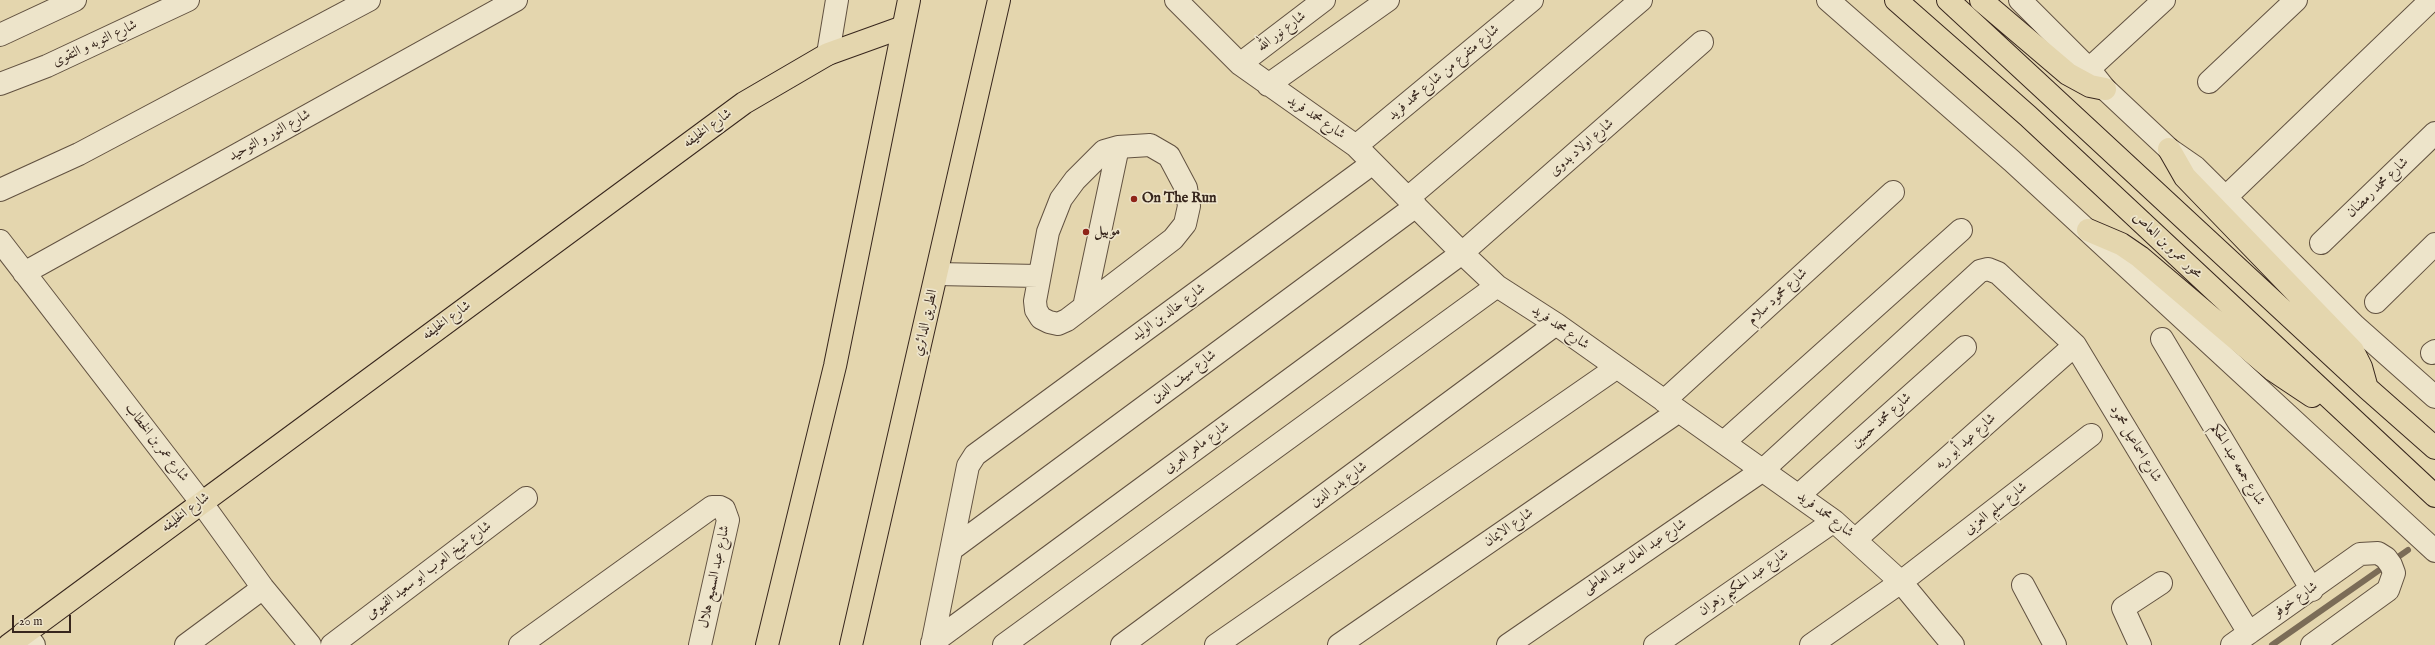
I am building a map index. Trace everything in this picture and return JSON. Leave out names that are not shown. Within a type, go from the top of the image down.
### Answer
[{"type":"main road","points":[[767,645],[835,366],[908,0]]},
{"type":"main road","name":"الطريق الدائري","points":[[851,645],[999,0]]},
{"type":"main road","name":"محور عمرو بن العاص","points":[[1896,0],[2028,116],[2435,496]]},
{"type":"main road","points":[[1948,0],[2367,388],[2435,448]]},
{"type":"main road","points":[[1982,1],[2068,74],[2078,81],[2106,89]]},
{"type":"main road","name":"شارع الخليفه","points":[[22,641],[201,502],[744,103],[828,54],[903,27]]},
{"type":"main road","points":[[2170,148],[2184,177],[2353,351],[2361,368],[2367,388]]},
{"type":"main road","points":[[2088,230],[2121,244],[2140,257],[2274,370],[2306,393],[2339,406]]},
{"type":"street","points":[[0,35],[75,0]]},
{"type":"street","name":"شارع التوبه و التقوى","points":[[0,84],[47,66],[188,0]]},
{"type":"street","points":[[0,190],[79,154],[369,0]]},
{"type":"street","name":"شارع النور و التوحيد","points":[[24,272],[516,0]]},
{"type":"street","points":[[828,54],[837,0]]},
{"type":"street","name":"شارع محمد فريد","points":[[1176,0],[1240,64],[1356,146],[1462,253],[1497,286],[1556,324],[1616,368],[1724,442],[1834,521],[1901,582],[1953,645]]},
{"type":"street","name":"شارع نور الله","points":[[1240,64],[1324,0]]},
{"type":"street","points":[[1268,85],[1388,0]]},
{"type":"street","name":"شارع متفرع من شارع محمد فريد","points":[[1356,146],[1532,0]]},
{"type":"street","name":"شارع سيف الدين","points":[[952,549],[1412,202],[1641,0]]},
{"type":"street","points":[[1828,0],[2012,161],[2435,551]]},
{"type":"street","points":[[2089,70],[2164,0]]},
{"type":"street","points":[[2209,82],[2296,0]]},
{"type":"street","points":[[2226,197],[2431,0]]},
{"type":"street","points":[[2027,2],[2106,89],[2226,197],[2355,326],[2435,397]]},
{"type":"street","name":"شارع اولاد بدوى","points":[[1462,253],[1702,42]]},
{"type":"street","name":"شارع محمد رمضان","points":[[2321,243],[2435,133]]},
{"type":"street","points":[[1150,145],[1169,156],[1186,188],[1189,206],[1188,216],[1180,233],[1084,307],[1058,324],[1041,318],[1036,310],[1035,301],[1038,276],[1052,220],[1061,199],[1075,180],[1098,156],[1118,147],[1150,145]]},
{"type":"street","points":[[1084,307],[1118,147]]},
{"type":"street","name":"شارع خالد بن الوليد","points":[[952,549],[968,466],[980,451],[1373,163]]},
{"type":"street","name":"شارع محمود سلام","points":[[1671,406],[1893,192]]},
{"type":"street","points":[[1724,442],[1961,230]]},
{"type":"street","name":"شارع عمر بن الخطاب","points":[[0,241],[201,502],[263,588],[310,645]]},
{"type":"street","points":[[2376,302],[2435,244]]},
{"type":"street","name":"شارع ماهر العربى","points":[[932,644],[1462,253]]},
{"type":"street","name":"شارع عبد العال عبد العاطى","points":[[1508,645],[1763,470],[1980,271],[1988,269],[1998,273]]},
{"type":"street","name":"شارع اسماعيل محمود","points":[[1998,273],[2075,345],[2241,639]]},
{"type":"street","points":[[937,274],[1038,276]]},
{"type":"street","points":[[1004,645],[1497,286]]},
{"type":"street","name":"شارع بدر الدين","points":[[1122,645],[1556,324]]},
{"type":"street","name":"شارع جمعه عبد الحكم","points":[[2162,339],[2312,590]]},
{"type":"street","name":"شارع عيد أبو ريه","points":[[1856,540],[2075,345]]},
{"type":"street","name":"شارع محمد حسين","points":[[1799,495],[1965,347]]},
{"type":"street","points":[[1216,645],[1616,368]]},
{"type":"street","name":"شارع الايمان","points":[[1339,645],[1671,406]]},
{"type":"street","name":"شارع سليم العزبى","points":[[1811,645],[1901,582],[2091,435]]},
{"type":"street","name":"شارع شيخ العرب ابو سعيد الفيومى","points":[[332,645],[526,498]]},
{"type":"street","name":"شارع عبد السميع هلال","points":[[520,645],[712,507],[724,509],[728,520],[700,645]]},
{"type":"street","name":"شارع عبد الحكيم زهران","points":[[1655,645],[1834,521]]},
{"type":"street","points":[[932,644],[952,549]]},
{"type":"street","name":"شارع خوفو","points":[[2241,639],[2312,590],[2360,554],[2378,553],[2391,565],[2394,573],[2388,590],[2312,645]]},
{"type":"street","points":[[2140,645],[2124,612],[2124,607],[2161,583]]},
{"type":"street","points":[[2023,585],[2055,645]]},
{"type":"street","points":[[186,645],[263,588]]},
{"type":"waterway","points":[[2272,645],[2408,550]]},
{"type":"place","name":"On The Run","points":[[1134,199]]},
{"type":"place","name":"موبيل","points":[[1086,232]]}]
